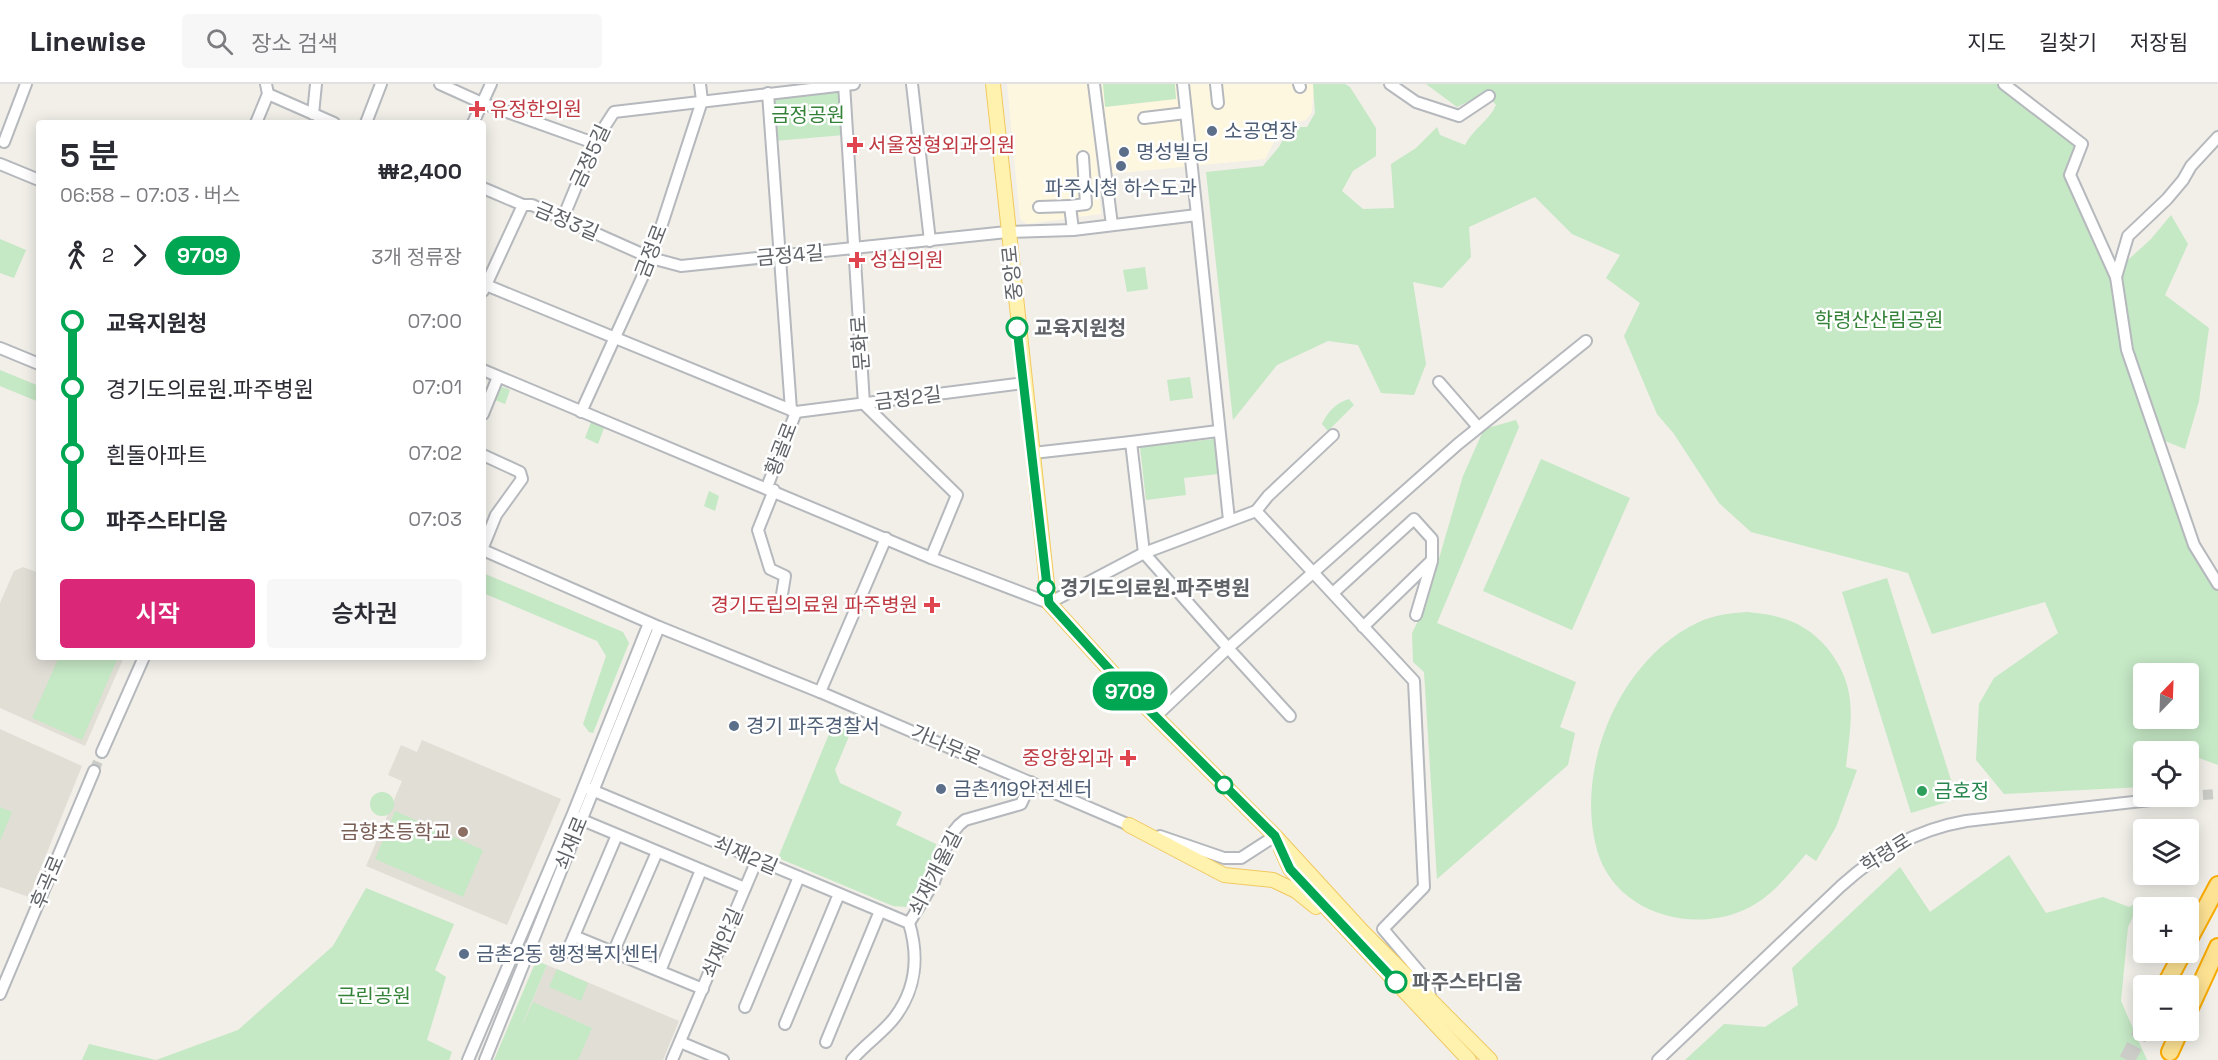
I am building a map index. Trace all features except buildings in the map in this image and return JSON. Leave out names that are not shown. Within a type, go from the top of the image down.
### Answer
[{"type":"highway","points":[[2199,920],[2218,885]]},
{"type":"highway","points":[[2199,988],[2218,947]]},
{"type":"highway","points":[[2170,1052],[2175,1041]]},
{"type":"main road","name":"중앙로","points":[[993,84],[1007,232],[1049,603]]},
{"type":"main road","points":[[1049,603],[1155,717],[1275,836],[1362,932],[1490,1060]]},
{"type":"main road","points":[[1129,825],[1224,875],[1273,880],[1296,891],[1364,948]]},
{"type":"main road","points":[[1275,836],[1290,869],[1469,1060]]},
{"type":"street","points":[[4,142],[26,84]]},
{"type":"street","points":[[313,114],[316,84]]},
{"type":"street","points":[[367,120],[381,84]]},
{"type":"street","points":[[440,84],[482,103],[594,143]]},
{"type":"street","points":[[474,120],[491,84]]},
{"type":"street","name":"금정로","points":[[581,412],[651,258],[702,100],[700,84]]},
{"type":"street","name":"금정5길","points":[[563,218],[594,143],[614,112],[847,84]]},
{"type":"street","name":"문화로","points":[[847,84],[854,250],[864,404]]},
{"type":"street","points":[[912,84],[930,241]]},
{"type":"street","points":[[1094,84],[1112,225]]},
{"type":"street","points":[[1183,84],[1229,520]]},
{"type":"street","points":[[1216,84],[1218,103]]},
{"type":"street","points":[[1390,84],[1416,102],[1459,117],[1489,96]]},
{"type":"street","points":[[2004,84],[2082,144],[2070,175],[2116,277],[2127,350],[2194,545],[2218,584]]},
{"type":"street","points":[[257,120],[267,89],[327,120]]},
{"type":"street","points":[[768,93],[779,256],[794,411]]},
{"type":"street","points":[[1144,118],[1186,113]]},
{"type":"street","points":[[2116,277],[2128,236],[2167,199],[2183,180],[2191,165],[2218,137]]},
{"type":"street","points":[[1039,207],[1086,204],[1083,157]]},
{"type":"street","points":[[0,165],[36,179]]},
{"type":"street","name":"금정3길","points":[[486,189],[523,205],[532,205],[651,258]]},
{"type":"street","points":[[486,284],[523,205]]},
{"type":"street","points":[[1070,206],[1073,230]]},
{"type":"street","name":"금정4길","points":[[651,258],[681,266],[854,250],[1007,232],[1073,230],[1197,215]]},
{"type":"street","name":"금정2길","points":[[486,289],[794,411],[1024,383]]},
{"type":"street","points":[[1155,717],[1228,648],[1478,427],[1586,341]]},
{"type":"street","points":[[0,348],[36,363]]},
{"type":"street","points":[[486,371],[770,488],[931,558],[1049,603],[1144,552],[1256,511],[1268,496],[1333,435]]},
{"type":"street","points":[[486,407],[498,377]]},
{"type":"street","points":[[1439,382],[1478,427]]},
{"type":"street","points":[[864,404],[957,495],[931,558]]},
{"type":"street","name":"황골로","points":[[780,607],[785,576],[770,569],[758,530],[794,411]]},
{"type":"street","points":[[1033,453],[1218,431]]},
{"type":"street","points":[[1131,442],[1144,552],[1290,716]]},
{"type":"street","points":[[486,455],[520,472],[522,479],[496,515],[486,541]]},
{"type":"street","points":[[1256,511],[1414,681],[1424,887],[1383,929],[1428,982],[1430,998]]},
{"type":"street","points":[[1333,593],[1414,519],[1432,539],[1432,561],[1416,615]]},
{"type":"street","points":[[820,692],[886,538]]},
{"type":"street","name":"가나무로","points":[[486,550],[654,625],[820,692],[1129,825],[1224,858],[1241,858],[1275,836]]},
{"type":"street","points":[[1363,627],[1432,561]]},
{"type":"street","points":[[468,1060],[576,818],[654,625]]},
{"type":"street","points":[[102,752],[143,660]]},
{"type":"street","name":"후곡로","points":[[0,994],[94,771]]},
{"type":"street","name":"쇠재개울길","points":[[852,1060],[895,1017],[910,990],[914,979],[914,940],[909,923],[934,882],[950,836],[965,820],[1021,804],[1031,782]]},
{"type":"street","name":"쇠재2길","points":[[588,789],[909,923]]},
{"type":"street","name":"학령로","points":[[1658,1060],[1864,865],[1906,838],[1941,825],[1965,821],[2133,802]]},
{"type":"street","name":"쇠재안길","points":[[576,818],[745,888]]},
{"type":"street","name":"쇠재로","points":[[485,1060],[576,818]]},
{"type":"street","points":[[567,952],[617,835]]},
{"type":"street","points":[[613,953],[657,852]]},
{"type":"street","name":"쇠재안길","points":[[574,936],[703,989],[757,860]]},
{"type":"street","points":[[660,972],[701,870]]},
{"type":"street","points":[[745,1007],[799,877]]},
{"type":"street","points":[[785,1024],[839,894]]},
{"type":"street","points":[[826,1042],[880,911]]},
{"type":"street","points":[[672,1060],[703,989]]},
{"type":"street","points":[[680,1042],[723,1060]]},
{"type":"shaded area","points":[[1007,84],[1090,84],[1101,214],[1027,224],[1020,219]]},
{"type":"shaded area","points":[[1099,84],[1314,84],[1312,112],[1306,120],[1283,125],[1265,159],[1109,174]]},
{"type":"shaded area","points":[[23,567],[36,572],[36,660],[123,660],[85,746],[0,708],[0,603],[14,571]]},
{"type":"shaded area","points":[[0,729],[82,766],[29,897],[0,887]]},
{"type":"shaded area","name":"금향초등학교","points":[[422,740],[561,799],[507,925],[366,866],[402,781],[388,775],[401,745],[417,752]]},
{"type":"shaded area","points":[[547,965],[679,1021],[663,1060],[508,1060]]},
{"type":"green space","points":[[1103,84],[1175,84],[1176,99],[1105,107]]},
{"type":"green space","name":"학령산산림공원","points":[[1313,84],[1345,84],[1350,87],[1376,128],[1376,156],[1353,171],[1342,191],[1363,209],[1394,208],[1391,164],[1416,148],[1437,127],[1440,135],[1465,145],[1496,105],[1486,93],[1457,107],[1426,84],[2004,84],[2082,144],[2070,175],[2117,270],[2151,239],[2171,215],[2188,244],[2165,295],[2209,328],[2199,401],[2185,449],[2165,441],[2167,460],[2199,560],[2218,584],[2218,765],[2199,758],[2199,741],[2133,741],[2133,788],[2004,794],[1976,760],[1979,704],[1994,678],[2058,633],[2045,602],[1932,634],[1908,573],[1751,532],[1719,503],[1674,434],[1657,414],[1624,336],[1640,303],[1606,278],[1620,255],[1572,234],[1535,197],[1469,227],[1471,257],[1442,288],[1413,282],[1426,364],[1414,395],[1381,393],[1358,345],[1328,341],[1277,365],[1233,420],[1206,172],[1263,166],[1279,147],[1290,127],[1307,127],[1315,113]]},
{"type":"green space","name":"금정공원","points":[[841,90],[844,135],[774,141],[771,95]]},
{"type":"green space","points":[[0,239],[26,250],[14,278],[0,273]]},
{"type":"green space","points":[[1145,267],[1148,289],[1127,292],[1123,270]]},
{"type":"green space","points":[[0,370],[36,385],[36,401],[0,386]]},
{"type":"green space","points":[[1190,377],[1193,398],[1170,401],[1167,380]]},
{"type":"green space","points":[[500,386],[510,390],[505,404],[495,400]]},
{"type":"green space","points":[[1349,399],[1354,405],[1328,431],[1322,424],[1327,415],[1336,405]]},
{"type":"green space","points":[[1516,420],[1519,427],[1437,623],[1576,682],[1560,727],[1575,733],[1568,765],[1437,879],[1424,672],[1413,662],[1412,633],[1425,607],[1463,476],[1484,429]]},
{"type":"green space","points":[[591,422],[604,428],[598,444],[585,438]]},
{"type":"green space","points":[[1214,439],[1218,474],[1184,478],[1186,495],[1146,500],[1140,447]]},
{"type":"green space","points":[[1541,459],[1630,498],[1572,630],[1483,591]]},
{"type":"green space","points":[[709,491],[719,496],[715,511],[704,506]]},
{"type":"green space","points":[[486,574],[623,632],[629,643],[593,733],[589,732],[583,724],[606,656],[597,641],[486,594]]},
{"type":"green space","points":[[1887,578],[1957,799],[1911,813],[1842,592]]},
{"type":"green space","points":[[1747,612],[1770,615],[1801,626],[1811,632],[1828,649],[1845,678],[1849,691],[1851,719],[1846,767],[1857,770],[1836,827],[1816,861],[1806,854],[1780,884],[1750,907],[1728,916],[1682,919],[1639,904],[1621,890],[1606,872],[1597,850],[1592,818],[1592,785],[1598,751],[1610,719],[1626,688],[1646,661],[1671,639],[1699,622],[1723,615]]},
{"type":"green space","points":[[58,660],[117,660],[82,740],[32,718]]},
{"type":"green space","points":[[836,717],[854,724],[835,770],[840,783],[902,812],[896,825],[936,844],[929,874],[906,907],[893,906],[778,858]]},
{"type":"green space","points":[[382,792],[387,793],[393,799],[393,809],[387,815],[382,816],[377,815],[371,809],[370,804],[371,799],[377,793]]},
{"type":"green space","points":[[0,807],[12,812],[0,841]]},
{"type":"green space","points":[[395,811],[483,850],[463,897],[375,859]]},
{"type":"green space","points":[[2009,855],[2046,913],[2103,897],[2129,907],[2133,905],[2133,917],[2128,927],[2121,1001],[2133,1028],[2133,1041],[2139,1041],[2147,1060],[1685,1060],[1724,1024],[1765,1027],[1798,1005],[1792,968],[1900,867],[1930,912]]},
{"type":"green space","name":"근린공원","points":[[366,888],[454,924],[435,970],[446,977],[427,1040],[452,1052],[449,1060],[156,1060],[238,1030],[333,946]]},
{"type":"green space","points":[[536,961],[547,965],[520,1030],[533,1002],[592,1028],[578,1060],[494,1060]]},
{"type":"green space","points":[[557,969],[588,983],[581,1001],[549,987]]},
{"type":"green space","points":[[89,1044],[156,1060],[82,1060]]},
{"type":"tunnel","points":[[94,771],[102,752]]},
{"type":"tunnel","points":[[2199,795],[2218,794]]},
{"type":"tunnel","points":[[2127,1060],[2137,1041]]},
{"type":"bus line","name":"9709","points":[[1017,328],[1049,603],[1119,680],[1275,836],[1290,869],[1396,982]]},
{"type":"place","name":"유정한의원","points":[[477,109]]},
{"type":"place","name":"소공연장","points":[[1212,131]]},
{"type":"place","name":"서울정형외과의원","points":[[855,145]]},
{"type":"place","name":"명성빌딩","points":[[1124,152]]},
{"type":"place","name":"파주시청 하수도과","points":[[1121,166]]},
{"type":"place","name":"성심의원","points":[[857,260]]},
{"type":"place","name":"교육지원청","points":[[1017,328]]},
{"type":"place","name":"경기도의료원.파주병원","points":[[1046,588]]},
{"type":"place","name":"경기도립의료원 파주병원","points":[[932,605]]},
{"type":"place","name":"경기 파주경찰서","points":[[734,726]]},
{"type":"place","name":"중앙항외과","points":[[1128,758]]},
{"type":"place","name":"금촌119안전센터","points":[[941,789]]},
{"type":"place","name":"금호정","points":[[1922,791]]},
{"type":"place","name":"금향초등학교","points":[[463,832]]},
{"type":"place","name":"금촌2동 행정복지센터","points":[[464,954]]},
{"type":"place","name":"파주스타디움","points":[[1396,982]]}]
